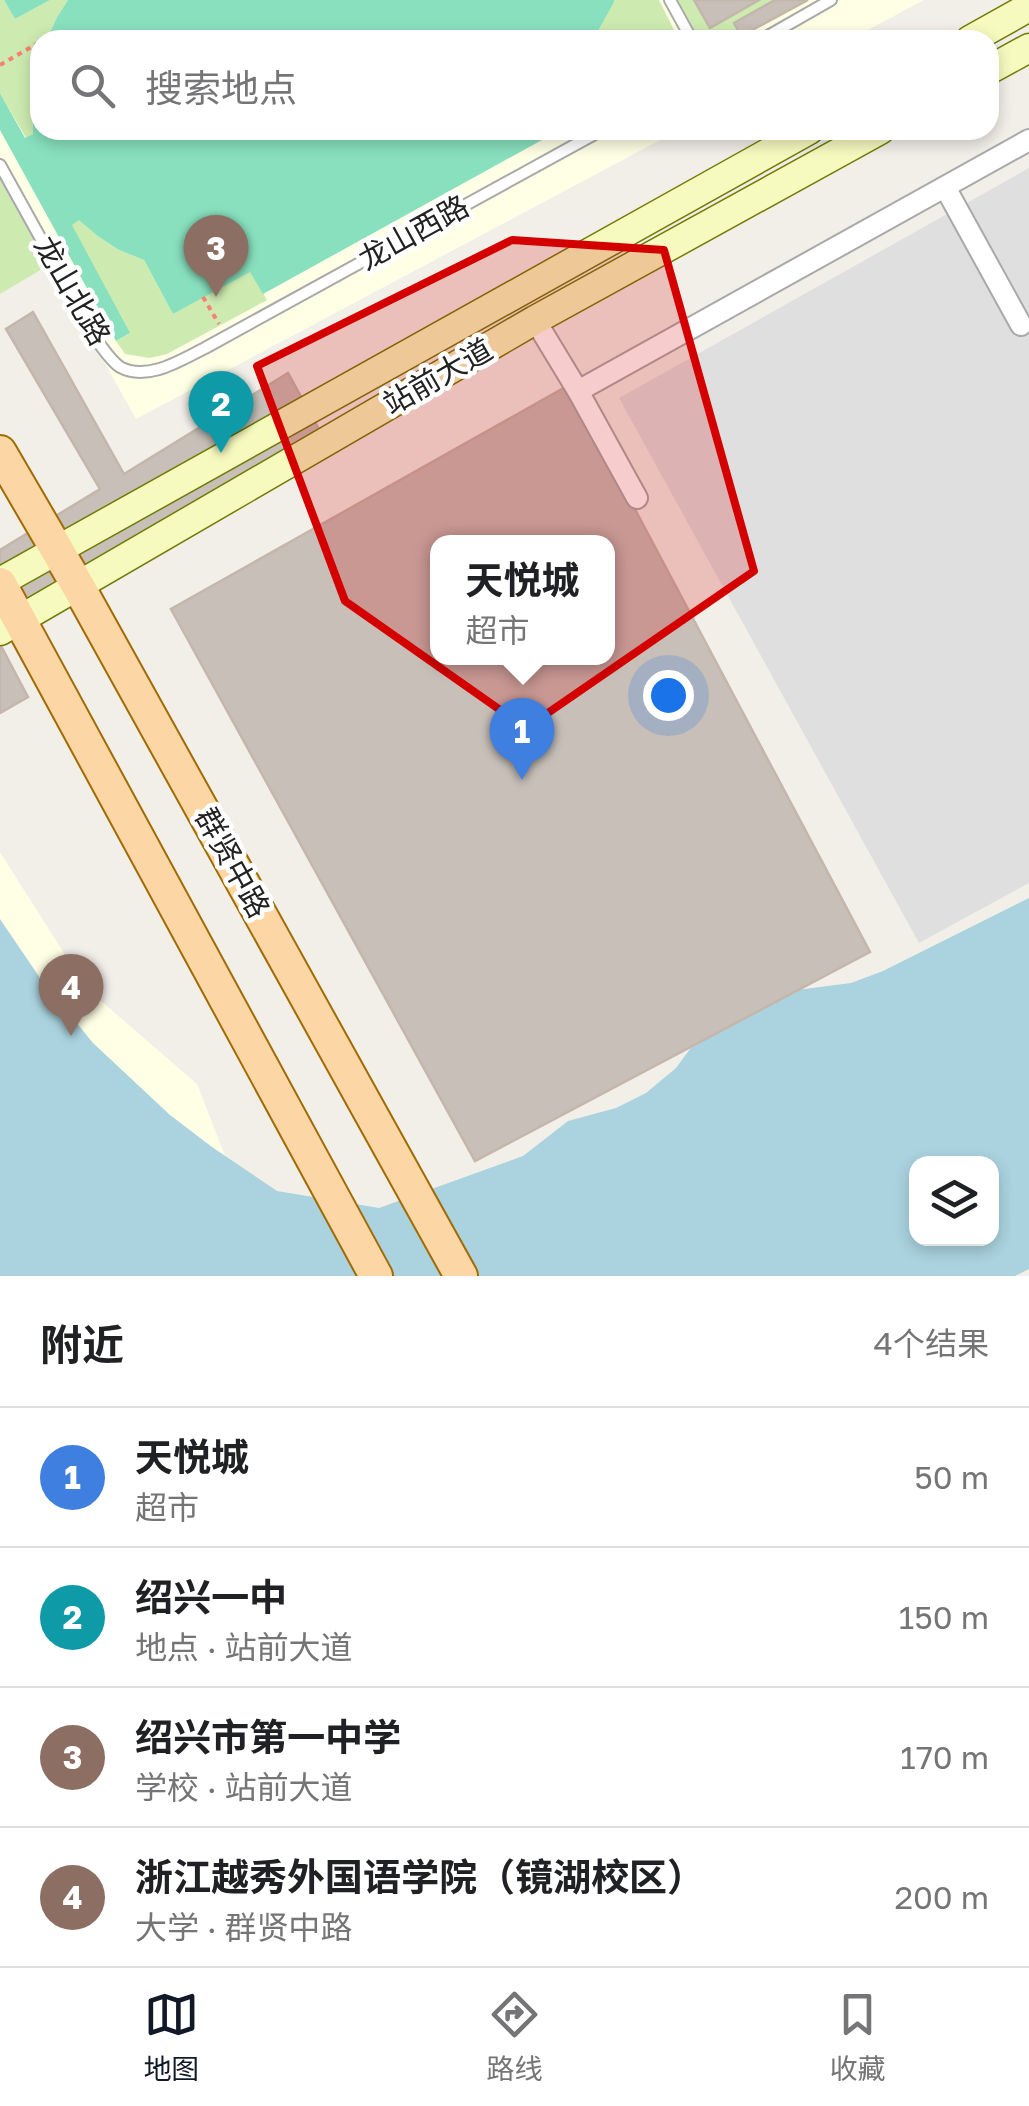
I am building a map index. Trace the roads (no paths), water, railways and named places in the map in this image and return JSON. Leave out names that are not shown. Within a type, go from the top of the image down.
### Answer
[{"type":"main road","points":[[985,30],[1018,7]]},
{"type":"main road","points":[[999,64],[1029,48]]},
{"type":"main road","name":"站前大道","points":[[0,583],[791,140]]},
{"type":"main road","name":"站前大道","points":[[10,626],[535,320],[862,140]]},
{"type":"main road","name":"群贤中路","points":[[0,452],[461,1276]]},
{"type":"main road","points":[[0,583],[10,626],[376,1276]]},
{"type":"street","points":[[578,391],[1029,140]]},
{"type":"street","points":[[945,187],[1021,325]]},
{"type":"street","points":[[535,320],[637,498]]},
{"type":"lane","points":[[670,0],[686,30]]},
{"type":"lane","points":[[778,30],[831,0]]},
{"type":"lane","name":"龙山西路","points":[[226,336],[580,140]]},
{"type":"lane","name":"龙山北路","points":[[0,164],[98,342],[119,366],[142,372],[172,365],[226,336]]},
{"type":"water","points":[[1029,898],[1029,1269],[1015,1276],[0,1276],[0,919],[40,978],[93,1043],[170,1115],[277,1191],[379,1208],[523,1156],[568,1121],[616,1108],[646,1093],[676,1068],[690,1049],[758,1002],[797,990],[851,983]]},
{"type":"place","name":"绍兴市第一中学","points":[[216,297]]},
{"type":"place","name":"绍兴一中","points":[[221,453]]},
{"type":"place","name":"天悦城","points":[[522,780]]},
{"type":"place","name":"浙江越秀外国语学院（镜湖校区）","points":[[71,1036]]}]
